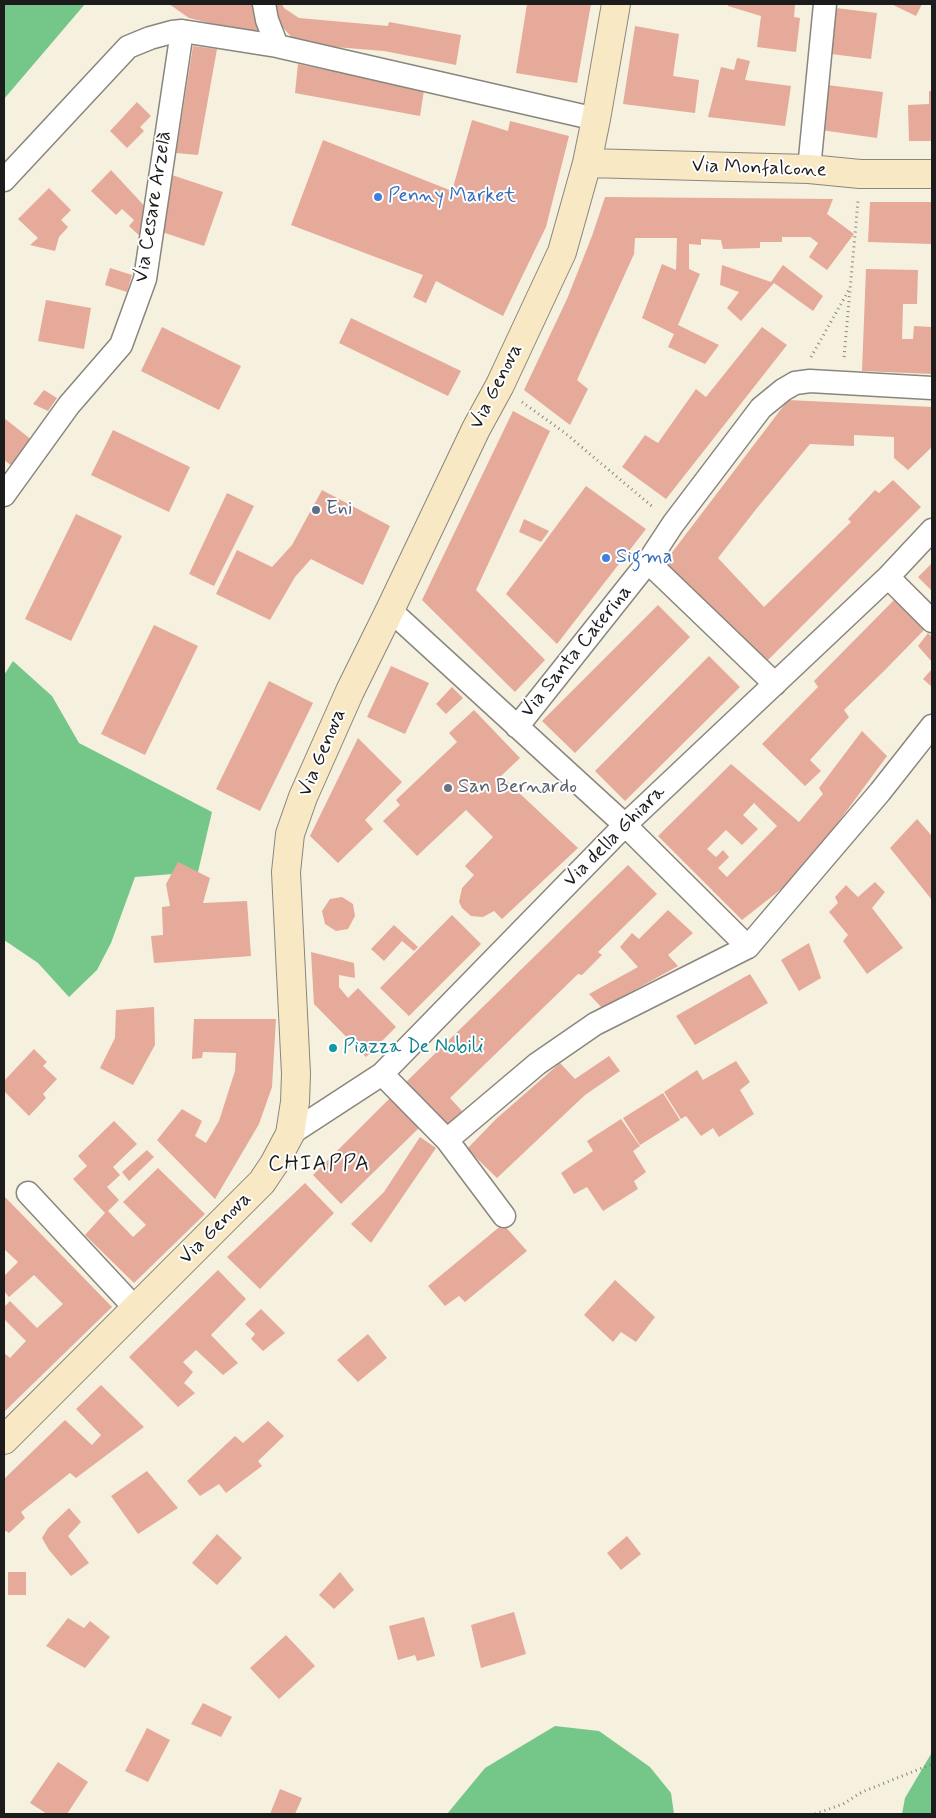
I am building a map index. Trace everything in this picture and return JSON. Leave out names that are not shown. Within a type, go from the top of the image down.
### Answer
[{"type":"main road","name":"Via Genova","points":[[4,1440],[262,1182],[290,1134],[295,1102],[296,1074],[286,872],[290,834],[303,797],[350,691],[476,429],[500,385],[562,252],[587,163],[616,4]]},
{"type":"main road","name":"Via Monfalcone","points":[[587,163],[809,169],[860,174],[932,174]]},
{"type":"street","points":[[264,4],[267,20],[276,46]]},
{"type":"street","points":[[809,169],[825,4]]},
{"type":"street","points":[[4,180],[128,47],[172,32],[182,31],[276,46],[596,119]]},
{"type":"street","name":"Via Cesare Arzelà","points":[[4,495],[69,405],[121,345],[145,279],[182,31]]},
{"type":"street","points":[[795,383],[810,381],[932,388]]},
{"type":"street","name":"Via Santa Caterina","points":[[517,727],[648,562],[673,524],[761,408],[782,390],[795,383]]},
{"type":"street","name":"Via della Ghiara","points":[[290,1134],[382,1074],[625,825],[888,577],[932,530]]},
{"type":"street","points":[[648,562],[775,684]]},
{"type":"street","points":[[888,577],[932,621]]},
{"type":"street","points":[[390,610],[625,825],[748,947]]},
{"type":"street","points":[[447,1140],[537,1064],[595,1024],[748,947],[880,792],[932,726]]},
{"type":"street","points":[[382,1074],[447,1140],[504,1216]]},
{"type":"street","points":[[28,1193],[136,1309]]},
{"type":"path","points":[[842,383],[860,174]]},
{"type":"path","points":[[795,383],[850,287]]},
{"type":"path","points":[[500,385],[565,433],[673,524]]},
{"type":"path","points":[[815,1814],[843,1804],[862,1792],[932,1764]]},
{"type":"green space","points":[[4,4],[85,4],[4,99]]},
{"type":"green space","points":[[13,661],[52,696],[79,743],[212,812],[198,872],[135,877],[111,943],[97,970],[69,997],[38,963],[4,940],[4,675]]},
{"type":"green space","points":[[555,1726],[599,1731],[650,1767],[671,1793],[674,1814],[447,1814],[485,1768]]},
{"type":"green space","points":[[931,1754],[932,1814],[902,1814],[905,1798]]},
{"type":"building","points":[[169,4],[252,4],[261,18],[262,36],[189,18]]},
{"type":"building","points":[[271,4],[282,4],[284,8],[299,18],[388,26],[389,22],[461,35],[456,65],[384,51],[298,44],[275,19]]},
{"type":"building","points":[[527,4],[591,4],[577,83],[516,73]]},
{"type":"building","points":[[728,4],[795,5],[794,17],[800,18],[796,52],[757,47],[761,16],[728,6]]},
{"type":"building","points":[[891,4],[922,4],[916,16]]},
{"type":"building","points":[[836,8],[877,13],[871,59],[831,54]]},
{"type":"building","points":[[635,26],[679,34],[673,76],[699,80],[695,113],[623,104]]},
{"type":"building","points":[[193,46],[217,49],[198,155],[176,153]]},
{"type":"building","points":[[737,58],[750,61],[745,80],[791,86],[785,126],[708,117],[721,67],[734,70]]},
{"type":"building","points":[[298,64],[424,90],[420,116],[295,93]]},
{"type":"building","points":[[827,85],[883,92],[877,138],[821,130]]},
{"type":"building","points":[[929,91],[932,91],[932,141],[909,141],[908,105],[929,104]]},
{"type":"building","points":[[137,102],[151,116],[140,127],[144,131],[127,148],[110,131]]},
{"type":"building","points":[[472,120],[508,131],[510,121],[569,136],[546,227],[503,316],[436,281],[426,303],[413,297],[423,275],[291,225],[323,140],[452,191]]},
{"type":"building","points":[[111,170],[150,212],[144,240],[129,226],[134,220],[122,209],[116,215],[91,191]]},
{"type":"building","points":[[172,175],[223,192],[204,246],[162,232]]},
{"type":"building","points":[[49,188],[71,210],[61,220],[68,227],[59,237],[55,251],[30,245],[38,238],[18,219]]},
{"type":"building","points":[[605,197],[833,199],[827,214],[854,234],[827,270],[809,257],[818,243],[810,237],[782,237],[782,242],[760,242],[760,248],[723,249],[721,240],[701,239],[701,245],[689,244],[689,269],[700,274],[678,325],[719,345],[705,364],[668,347],[674,334],[642,318],[662,264],[676,270],[677,238],[635,238],[634,254],[577,380],[588,389],[570,425],[524,390],[567,299]]},
{"type":"building","points":[[870,202],[932,202],[932,244],[868,242]]},
{"type":"building","points":[[722,265],[771,282],[783,265],[823,296],[813,311],[774,283],[741,321],[727,308],[739,292],[720,285]]},
{"type":"building","points":[[110,268],[132,275],[127,292],[105,285]]},
{"type":"building","points":[[866,269],[918,270],[917,304],[903,304],[902,339],[913,339],[914,326],[932,327],[932,374],[862,371]]},
{"type":"building","points":[[46,300],[91,308],[84,349],[38,341]]},
{"type":"building","points":[[351,318],[461,371],[448,396],[339,343]]},
{"type":"building","points":[[162,327],[241,366],[219,410],[141,371]]},
{"type":"building","points":[[762,327],[787,345],[666,499],[622,467],[645,435],[658,443],[696,389],[706,397]]},
{"type":"building","points":[[44,390],[57,398],[48,411],[33,404]]},
{"type":"building","points":[[788,400],[932,407],[932,447],[908,470],[894,458],[894,437],[854,435],[854,446],[810,444],[718,558],[764,607],[851,522],[848,519],[875,490],[879,493],[893,480],[921,507],[765,663],[664,563]]},
{"type":"building","points":[[513,411],[550,431],[476,590],[545,660],[515,692],[422,600]]},
{"type":"building","points":[[4,418],[32,440],[12,466],[4,460]]},
{"type":"building","points":[[113,430],[190,467],[169,512],[91,475]]},
{"type":"building","points":[[586,486],[646,529],[557,644],[506,594]]},
{"type":"building","points":[[322,490],[390,526],[363,585],[311,559],[295,577],[270,620],[216,594],[237,550],[272,567],[292,545]]},
{"type":"building","points":[[227,493],[254,506],[214,586],[189,574]]},
{"type":"building","points":[[76,514],[122,536],[71,641],[25,619]]},
{"type":"building","points":[[524,519],[549,531],[541,542],[519,532]]},
{"type":"building","points":[[932,563],[932,591],[918,577]]},
{"type":"building","points":[[894,600],[924,630],[844,710],[849,717],[810,760],[821,771],[805,786],[762,744],[818,687],[814,681]]},
{"type":"building","points":[[658,605],[690,637],[575,753],[542,721]]},
{"type":"building","points":[[154,625],[198,646],[145,755],[101,734]]},
{"type":"building","points":[[928,633],[932,637],[932,662],[918,646]]},
{"type":"building","points":[[709,656],[740,687],[625,801],[595,771]]},
{"type":"building","points":[[391,666],[429,683],[405,734],[367,717]]},
{"type":"building","points":[[932,669],[932,687],[923,679]]},
{"type":"building","points":[[269,681],[313,703],[260,811],[216,789]]},
{"type":"building","points":[[452,687],[463,698],[446,714],[436,704]]},
{"type":"building","points":[[474,710],[520,758],[501,776],[578,848],[502,919],[494,911],[483,917],[471,916],[462,908],[459,902],[462,888],[474,875],[465,866],[493,837],[466,810],[417,856],[383,821],[400,805],[396,800],[457,742],[449,733]]},
{"type":"building","points":[[862,731],[887,756],[823,843],[789,883],[742,920],[658,836],[731,764],[799,822],[823,794],[819,788]],"holes":[[[754,803],[777,826],[727,877],[718,868],[729,857],[723,850],[716,857],[707,849],[726,830],[742,845],[758,829],[743,815]]]},
{"type":"building","points":[[358,738],[402,782],[365,820],[373,829],[338,863],[310,836]]},
{"type":"building","points":[[917,819],[932,836],[932,900],[890,848]]},
{"type":"building","points":[[178,862],[210,878],[203,903],[247,901],[251,956],[154,963],[151,936],[163,935],[162,907],[170,906],[166,884]]},
{"type":"building","points":[[628,865],[657,894],[598,952],[602,955],[582,975],[578,974],[450,1098],[462,1111],[451,1129],[405,1083]]},
{"type":"building","points":[[875,882],[885,892],[872,908],[903,948],[867,974],[843,941],[848,935],[829,912],[838,903],[835,897],[846,885],[858,897]]},
{"type":"building","points":[[342,897],[353,904],[355,916],[348,929],[336,931],[325,924],[322,911],[330,899]]},
{"type":"building","points":[[668,910],[693,933],[668,955],[678,966],[602,1008],[589,994],[638,967],[620,947],[632,933],[639,939]]},
{"type":"building","points":[[452,915],[481,944],[409,1016],[380,988]]},
{"type":"building","points":[[394,925],[418,947],[414,951],[402,941],[384,961],[371,949]]},
{"type":"building","points":[[809,943],[821,978],[799,991],[781,960]]},
{"type":"building","points":[[311,952],[354,963],[355,978],[339,975],[339,987],[348,998],[358,988],[396,1027],[366,1057],[314,1004]]},
{"type":"building","points":[[750,974],[768,1003],[695,1045],[676,1016]]},
{"type":"building","points":[[154,1007],[155,1045],[133,1085],[100,1068],[115,1038],[116,1010]]},
{"type":"building","points":[[194,1019],[276,1019],[272,1087],[259,1124],[215,1199],[157,1140],[182,1109],[202,1121],[195,1136],[206,1143],[219,1121],[235,1071],[236,1053],[203,1052],[202,1058],[192,1059]]},
{"type":"building","points":[[34,1049],[47,1062],[43,1066],[57,1079],[43,1094],[46,1098],[29,1116],[4,1091],[4,1081]]},
{"type":"building","points":[[609,1056],[620,1071],[585,1095],[497,1178],[467,1149],[496,1119],[560,1063],[575,1079]]},
{"type":"building","points":[[736,1061],[750,1082],[740,1090],[754,1114],[719,1137],[713,1128],[701,1136],[686,1116],[681,1119],[664,1092],[697,1070],[703,1080]]},
{"type":"building","points":[[663,1093],[680,1120],[640,1145],[623,1118]]},
{"type":"building","points":[[391,1097],[420,1127],[341,1204],[313,1175]]},
{"type":"building","points":[[621,1119],[640,1146],[633,1151],[646,1172],[634,1181],[638,1189],[603,1211],[587,1187],[574,1194],[561,1173],[593,1151],[587,1141]]},
{"type":"building","points":[[114,1121],[137,1144],[113,1167],[120,1175],[107,1187],[119,1200],[108,1211],[133,1237],[146,1225],[123,1202],[158,1168],[205,1214],[134,1283],[85,1235],[105,1213],[73,1179],[87,1166],[78,1156]]},
{"type":"building","points":[[420,1137],[436,1148],[371,1243],[351,1224],[384,1192]]},
{"type":"building","points":[[147,1150],[154,1157],[129,1181],[122,1172]]},
{"type":"building","points":[[305,1183],[334,1213],[260,1289],[227,1257]]},
{"type":"building","points":[[4,1196],[112,1307],[4,1412],[4,1353],[10,1358],[26,1341],[4,1319],[4,1307],[10,1301],[37,1328],[63,1304],[34,1275],[9,1297],[4,1291],[4,1276],[18,1262],[4,1249]]},
{"type":"building","points":[[503,1224],[527,1251],[465,1302],[459,1296],[445,1306],[428,1286]]},
{"type":"building","points":[[218,1270],[246,1299],[211,1335],[238,1363],[223,1375],[196,1350],[183,1362],[193,1372],[184,1383],[195,1393],[178,1407],[129,1357]]},
{"type":"building","points":[[615,1280],[655,1317],[636,1342],[621,1332],[613,1342],[584,1315]]},
{"type":"building","points":[[261,1309],[285,1333],[263,1351],[251,1339],[255,1334],[245,1324]]},
{"type":"building","points":[[368,1334],[387,1358],[358,1382],[337,1360]]},
{"type":"building","points":[[101,1385],[144,1427],[76,1478],[70,1473],[21,1512],[25,1518],[9,1533],[4,1530],[4,1479],[65,1420],[92,1445],[101,1435],[76,1409]]},
{"type":"building","points":[[268,1421],[284,1436],[258,1461],[262,1466],[226,1493],[219,1484],[200,1496],[187,1481],[235,1436],[243,1443]]},
{"type":"building","points":[[147,1471],[178,1508],[138,1534],[111,1496]]},
{"type":"building","points":[[69,1508],[81,1522],[68,1536],[89,1563],[71,1576],[49,1550],[42,1538],[48,1528]]},
{"type":"building","points":[[217,1534],[242,1558],[217,1585],[192,1563]]},
{"type":"building","points":[[627,1536],[641,1554],[621,1570],[607,1553]]},
{"type":"building","points":[[8,1572],[26,1572],[26,1595],[8,1595]]},
{"type":"building","points":[[340,1572],[354,1590],[334,1609],[319,1595]]},
{"type":"building","points":[[514,1612],[526,1654],[481,1668],[471,1625]]},
{"type":"building","points":[[424,1617],[435,1656],[417,1661],[415,1655],[398,1660],[389,1626]]},
{"type":"building","points":[[68,1618],[84,1628],[90,1621],[110,1637],[85,1668],[46,1646]]},
{"type":"building","points":[[286,1635],[315,1666],[279,1699],[250,1668]]},
{"type":"building","points":[[203,1703],[232,1717],[221,1737],[191,1724]]},
{"type":"building","points":[[147,1728],[170,1740],[148,1782],[125,1771]]},
{"type":"building","points":[[58,1762],[88,1782],[67,1814],[47,1814],[30,1803]]},
{"type":"building","points":[[280,1789],[302,1798],[295,1814],[270,1814]]},
{"type":"place","name":"Penny Market","points":[[378,197]]},
{"type":"place","name":"Eni","points":[[316,510]]},
{"type":"place","name":"Sigma","points":[[606,558]]},
{"type":"place","name":"San Bernardo","points":[[448,788]]},
{"type":"place","name":"Piazza De Nobili","points":[[333,1048]]},
{"type":"district","name":"CHIAPPA","points":[[319,1165]]}]
